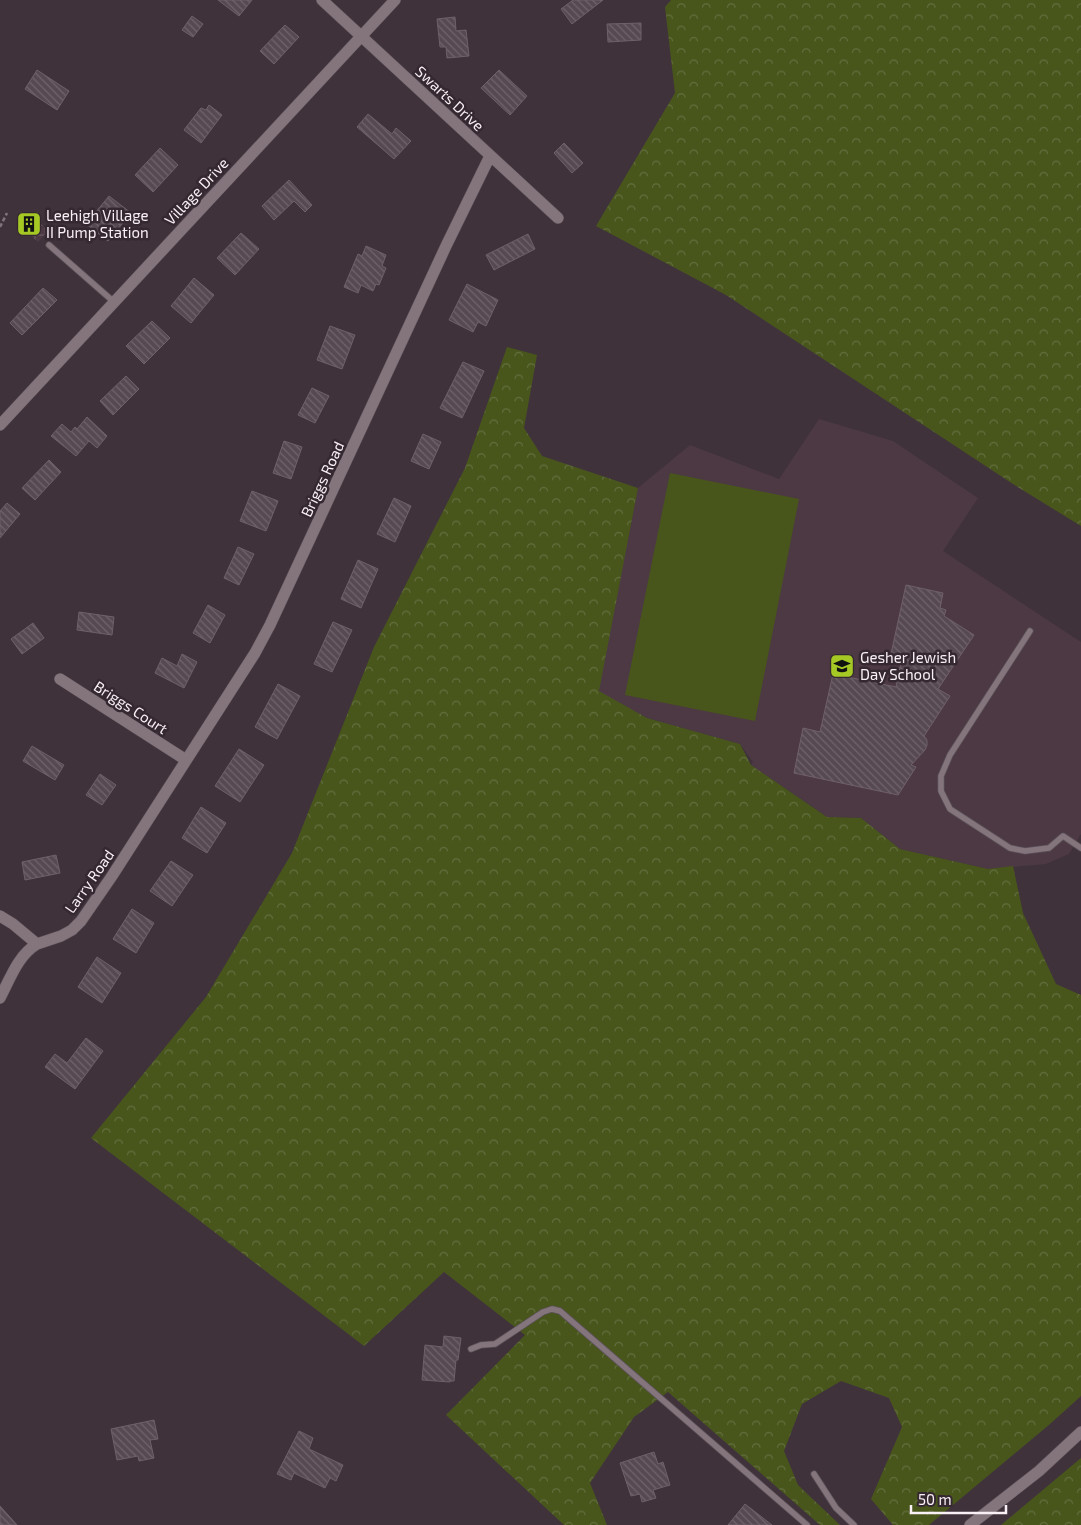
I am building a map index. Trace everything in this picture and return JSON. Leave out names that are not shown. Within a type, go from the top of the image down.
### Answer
[{"type":"street","name":"Swarts Drive","points":[[322,0],[558,218]]},
{"type":"street","name":"Village Drive","points":[[0,425],[395,0]]},
{"type":"street","name":"Briggs Road","points":[[159,803],[256,653],[490,156]]},
{"type":"street","name":"Briggs Court","points":[[60,679],[186,760]]},
{"type":"street","name":"Larry Road","points":[[37,944],[61,936],[72,930],[81,921],[159,803]]},
{"type":"street","points":[[0,916],[37,944],[23,956],[0,998]]},
{"type":"street","points":[[970,1525],[1039,1470],[1081,1432]]},
{"type":"lane","points":[[49,245],[114,302]]},
{"type":"lane","points":[[1030,631],[950,755],[941,776],[941,791],[950,809],[1010,848],[1025,851],[1049,848],[1062,836],[1081,848]]},
{"type":"lane","points":[[470,1349],[481,1345],[495,1344],[544,1312],[552,1309],[560,1311],[807,1525]]},
{"type":"lane","points":[[814,1474],[836,1508],[854,1525]]},
{"type":"path","points":[[0,227],[7,213]]},
{"type":"shaded area","points":[[31,214],[48,231],[38,242],[20,226]]},
{"type":"shaded area","name":"Gesher Jewish Day School","points":[[819,419],[893,441],[978,498],[943,551],[1081,642],[1081,834],[1069,854],[1046,864],[988,869],[900,849],[861,818],[827,817],[751,765],[753,762],[740,744],[647,718],[598,691],[638,488],[690,445],[779,479]]},
{"type":"green space","points":[[671,0],[1081,0],[1081,526],[1016,486],[726,295],[596,226],[675,93],[665,7]]},
{"type":"green space","points":[[507,347],[537,355],[524,428],[542,456],[638,488],[599,691],[647,718],[740,744],[751,765],[827,817],[861,818],[900,849],[988,869],[1013,866],[1023,913],[1056,984],[1081,995],[1081,1396],[929,1525],[893,1525],[871,1499],[902,1427],[889,1398],[841,1381],[802,1404],[784,1451],[798,1485],[840,1525],[820,1525],[668,1392],[634,1417],[590,1483],[607,1525],[564,1525],[446,1415],[525,1335],[444,1272],[364,1346],[91,1138],[206,997],[292,853],[374,647],[465,468]]},
{"type":"green space","points":[[670,473],[799,499],[755,721],[625,695]]},
{"type":"green space","points":[[1081,1458],[1081,1525],[1001,1525]]},
{"type":"building","points":[[218,0],[252,0],[239,16]]},
{"type":"building","points":[[573,0],[603,0],[572,24],[561,9]]},
{"type":"building","points":[[192,16],[203,24],[193,37],[182,30]]},
{"type":"building","points":[[455,17],[456,31],[466,30],[469,56],[447,58],[446,47],[440,47],[437,19]]},
{"type":"building","points":[[641,23],[641,40],[608,42],[607,24]]},
{"type":"building","points":[[285,25],[299,37],[274,64],[260,51]]},
{"type":"building","points":[[37,70],[69,91],[57,110],[25,89]]},
{"type":"building","points":[[499,70],[527,96],[510,115],[481,88]]},
{"type":"building","points":[[209,105],[222,115],[201,143],[184,130],[201,108],[206,110]]},
{"type":"building","points":[[368,114],[392,134],[396,128],[411,141],[394,159],[357,127]]},
{"type":"building","points":[[564,143],[583,163],[572,173],[554,153]]},
{"type":"building","points":[[160,148],[178,165],[153,192],[135,175]]},
{"type":"building","points":[[289,180],[312,205],[305,212],[294,201],[274,220],[262,206]]},
{"type":"building","points":[[109,196],[131,213],[108,241],[86,224]]},
{"type":"building","points":[[241,233],[259,249],[235,275],[217,258]]},
{"type":"building","points":[[528,234],[535,249],[494,270],[486,255]]},
{"type":"building","points":[[366,246],[386,255],[382,266],[386,268],[379,285],[376,284],[373,291],[361,285],[358,293],[344,287],[358,254],[362,256]]},
{"type":"building","points":[[194,278],[214,295],[191,323],[171,306]]},
{"type":"building","points":[[467,284],[498,300],[486,326],[478,322],[473,332],[449,320]]},
{"type":"building","points":[[43,288],[57,300],[22,335],[10,323]]},
{"type":"building","points":[[152,321],[170,338],[144,364],[126,346]]},
{"type":"building","points":[[330,326],[355,335],[342,369],[317,360]]},
{"type":"building","points":[[463,362],[484,371],[462,418],[440,408]]},
{"type":"building","points":[[126,376],[139,389],[113,415],[100,401]]},
{"type":"building","points":[[312,388],[329,396],[315,423],[298,415]]},
{"type":"building","points":[[87,417],[107,436],[97,448],[89,441],[76,456],[51,436],[62,424],[71,432],[75,427],[77,429]]},
{"type":"building","points":[[423,434],[441,442],[429,469],[411,461]]},
{"type":"building","points":[[284,441],[302,447],[291,479],[273,473]]},
{"type":"building","points":[[49,460],[61,472],[35,500],[22,488]]},
{"type":"building","points":[[252,491],[278,501],[266,531],[240,521]]},
{"type":"building","points":[[394,498],[411,506],[395,542],[377,534]]},
{"type":"building","points":[[7,503],[20,514],[0,538],[0,511]]},
{"type":"building","points":[[238,547],[254,554],[239,585],[224,578]]},
{"type":"building","points":[[358,560],[378,569],[361,608],[341,599]]},
{"type":"building","points":[[906,585],[943,593],[940,608],[946,610],[944,616],[974,635],[938,689],[950,696],[924,736],[927,740],[925,750],[911,765],[916,767],[898,795],[794,773],[803,728],[820,732],[833,674],[896,687],[902,657],[891,654]]},
{"type":"building","points":[[208,605],[225,615],[210,643],[193,633]]},
{"type":"building","points":[[79,612],[114,617],[112,635],[77,630]]},
{"type":"building","points":[[333,622],[352,630],[332,672],[314,664]]},
{"type":"building","points":[[33,623],[44,638],[22,654],[11,639]]},
{"type":"building","points":[[182,654],[197,662],[184,688],[155,673],[162,658],[177,666]]},
{"type":"building","points":[[278,684],[300,696],[277,739],[255,727]]},
{"type":"building","points":[[32,746],[64,765],[55,780],[23,761]]},
{"type":"building","points":[[239,749],[264,765],[240,802],[215,786]]},
{"type":"building","points":[[100,774],[116,785],[102,805],[86,795]]},
{"type":"building","points":[[201,807],[226,823],[207,853],[182,838]]},
{"type":"building","points":[[56,855],[60,873],[25,880],[22,862]]},
{"type":"building","points":[[171,861],[193,875],[172,906],[150,891]]},
{"type":"building","points":[[132,909],[154,923],[136,953],[113,939]]},
{"type":"building","points":[[97,957],[121,973],[102,1003],[78,987]]},
{"type":"building","points":[[86,1038],[103,1051],[75,1089],[45,1067],[55,1054],[67,1063]]},
{"type":"building","points":[[444,1336],[461,1338],[454,1381],[422,1380],[425,1345],[443,1347]]},
{"type":"building","points":[[154,1420],[158,1439],[150,1440],[154,1458],[139,1461],[138,1456],[117,1460],[111,1429]]},
{"type":"building","points":[[299,1431],[313,1438],[309,1449],[343,1465],[336,1481],[330,1478],[325,1488],[294,1473],[291,1480],[277,1474]]},
{"type":"building","points":[[654,1452],[658,1464],[663,1462],[670,1485],[653,1490],[656,1498],[642,1502],[640,1494],[631,1496],[620,1463]]},
{"type":"building","points":[[745,1504],[772,1525],[728,1525]]},
{"type":"building","points":[[0,1506],[17,1525],[0,1525]]},
{"type":"place","name":"Leehigh Village II Pump Station","points":[[29,224]]},
{"type":"place","name":"Gesher Jewish Day School","points":[[842,666]]}]
